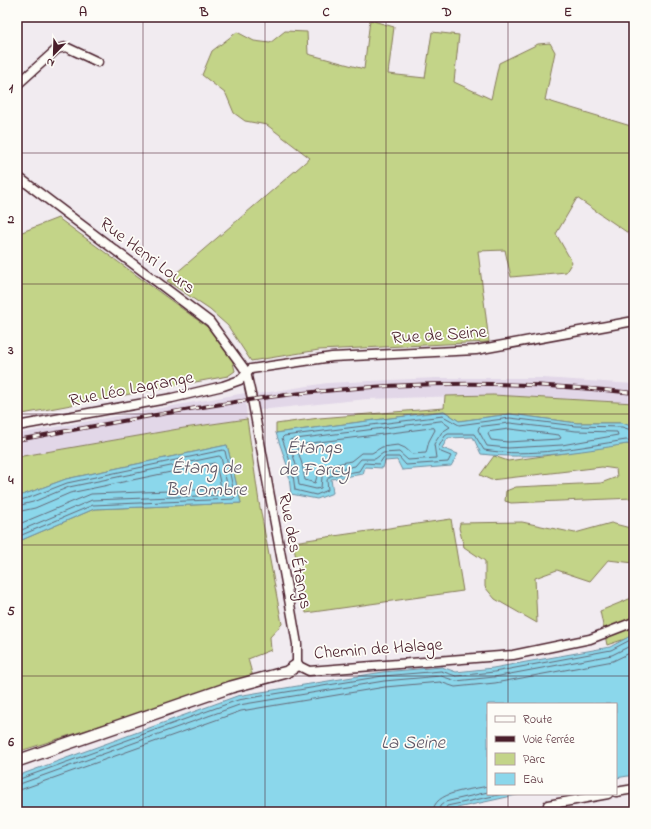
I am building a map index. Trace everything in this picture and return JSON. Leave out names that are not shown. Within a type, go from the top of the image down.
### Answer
[{"type":"street","points":[[17,86],[57,48],[66,47],[98,62]]},
{"type":"street","name":"Rue Henri Lours","points":[[17,176],[210,322],[227,343],[246,372]]},
{"type":"street","name":"Rue de Seine","points":[[246,372],[251,369],[332,357],[476,350],[634,321]]},
{"type":"street","name":"Rue Léo Lagrange","points":[[17,426],[172,398],[223,386],[240,380],[246,372]]},
{"type":"street","name":"Rue des Étangs","points":[[246,372],[297,644],[297,665]]},
{"type":"street","name":"Chemin de Halage","points":[[17,761],[232,687],[287,672],[297,665],[309,671],[513,655],[590,639],[634,622]]},
{"type":"street","points":[[617,792],[634,789]]},
{"type":"street","points":[[549,809],[604,795]]},
{"type":"shaded area","points":[[436,378],[543,378],[634,384],[634,403],[493,395],[367,399],[259,410],[257,394],[327,383]]},
{"type":"shaded area","points":[[245,393],[247,419],[184,428],[17,457],[17,434]]},
{"type":"green space","points":[[370,20],[394,27],[388,74],[425,78],[432,32],[459,35],[454,82],[491,99],[499,63],[538,44],[550,43],[555,52],[545,100],[634,127],[634,232],[631,235],[577,198],[556,234],[572,262],[566,272],[511,277],[505,250],[478,251],[489,342],[319,350],[251,361],[228,326],[210,310],[167,281],[310,158],[267,125],[245,121],[234,113],[226,94],[202,75],[212,51],[237,32],[254,41],[270,43],[285,31],[307,32],[308,54],[364,69]]},
{"type":"green space","points":[[58,218],[210,329],[231,354],[235,371],[228,376],[17,415],[17,234]]},
{"type":"green space","points":[[493,395],[634,403],[634,427],[622,423],[577,423],[510,414],[459,421],[444,411],[276,433],[276,424],[319,418],[444,408],[445,396]]},
{"type":"green space","points":[[247,419],[259,502],[282,624],[270,637],[271,650],[248,659],[253,677],[17,752],[17,542],[94,509],[241,503],[227,445],[66,479],[17,497],[17,457],[184,428]]},
{"type":"green space","points":[[627,444],[634,445],[634,498],[511,503],[505,501],[506,491],[516,487],[601,483],[617,477],[616,469],[602,467],[491,480],[480,475],[494,456],[508,461]]},
{"type":"green space","points":[[451,519],[463,591],[306,613],[293,542]]},
{"type":"green space","points":[[522,522],[575,533],[611,523],[634,529],[634,563],[608,560],[590,581],[557,570],[535,578],[537,623],[495,599],[485,587],[485,561],[464,547],[459,528],[460,523]]},
{"type":"green space","points":[[634,597],[634,636],[607,645],[600,611]]},
{"type":"water","name":"Étangs de Farcy","points":[[444,411],[459,421],[510,414],[577,423],[622,423],[634,427],[634,445],[627,444],[536,456],[499,456],[481,454],[473,437],[448,438],[442,448],[458,454],[451,466],[402,470],[397,460],[385,461],[383,468],[365,467],[363,474],[331,479],[333,493],[317,499],[291,494],[288,468],[276,433]]},
{"type":"water","name":"Étang de Bel Ombre","points":[[227,445],[241,503],[94,509],[17,542],[17,497],[66,479]]},
{"type":"water","name":"La Seine","points":[[634,634],[634,775],[617,778],[617,703],[487,703],[487,795],[516,795],[439,812],[17,812],[17,776],[237,696],[383,672],[442,667],[456,672],[493,668],[610,647]]},
{"type":"railway","points":[[17,440],[239,401],[353,388],[433,384],[474,384],[554,386],[634,393]]}]
